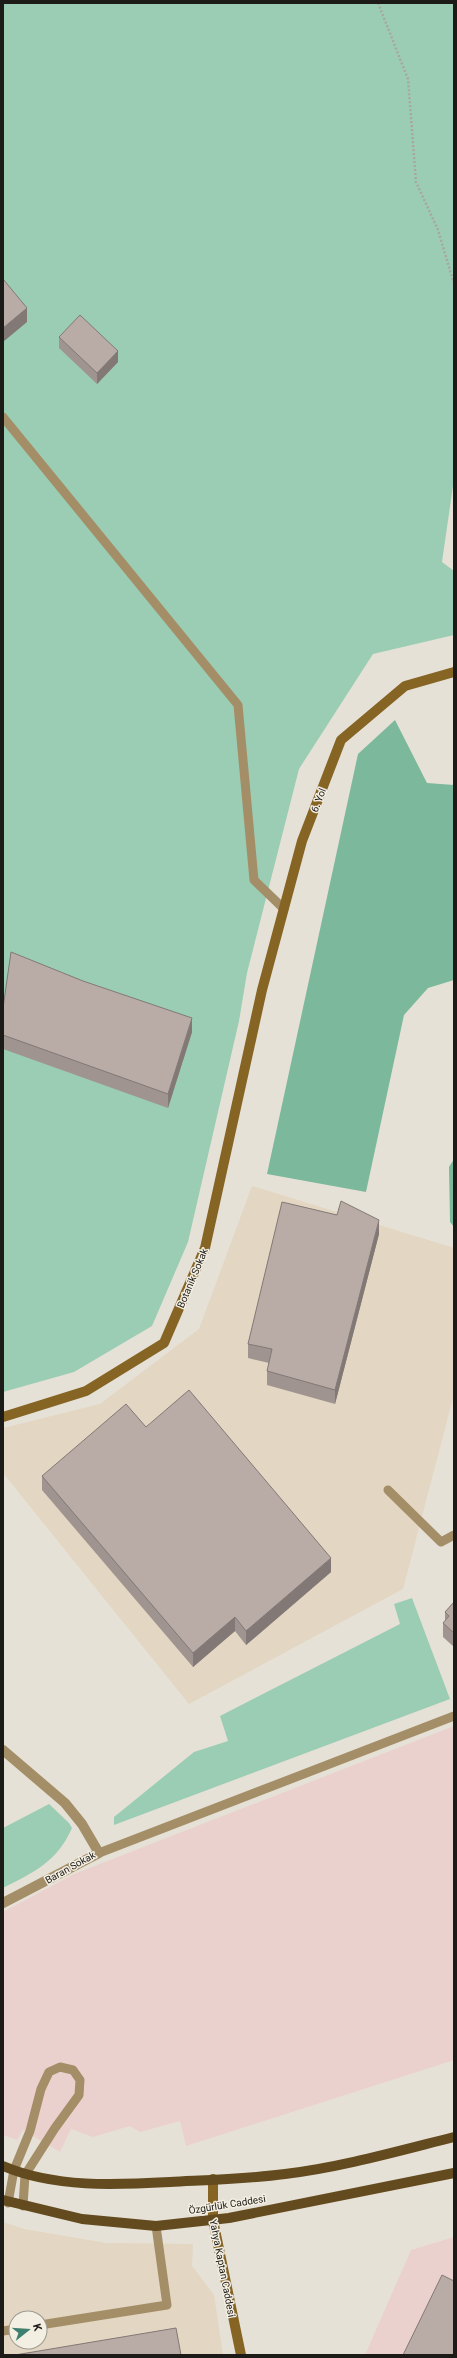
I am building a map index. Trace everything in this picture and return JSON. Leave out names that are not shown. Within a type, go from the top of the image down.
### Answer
[{"type":"main road","name":"6. Yol","points":[[262,990],[302,841],[342,740],[405,686],[454,672]]},
{"type":"main road","name":"Botanik Sokak","points":[[3,1417],[86,1391],[164,1343],[205,1248],[262,990]]},
{"type":"main road","points":[[3,2166],[25,2175],[90,2184],[213,2179],[285,2174],[377,2156],[454,2137]]},
{"type":"main road","name":"Özgürlük Caddesi","points":[[5,2202],[82,2219],[156,2226],[213,2220],[454,2173]]},
{"type":"main road","name":"Yahya Kaptan Caddesi","points":[[213,2179],[213,2220],[241,2355]]},
{"type":"street","name":"Baran Sokak","points":[[3,1750],[65,1803],[82,1824],[99,1853],[3,1902]]},
{"type":"lane","points":[[3,417],[238,706],[254,880],[284,909]]},
{"type":"lane","points":[[388,1490],[441,1542],[454,1535]]},
{"type":"lane","points":[[99,1853],[454,1716]]},
{"type":"lane","points":[[5,2202],[14,2170],[30,2131],[41,2089],[49,2072],[60,2067],[73,2070],[80,2080],[79,2095],[55,2128],[25,2175],[23,2206]]},
{"type":"lane","points":[[48,2324],[167,2305],[156,2226]]},
{"type":"path","points":[[378,3],[408,79],[416,182],[438,230],[454,284]]},
{"type":"shaded area","points":[[252,1186],[454,1248],[454,1394],[403,1589],[189,1704],[3,1473],[3,1428],[100,1404],[199,1329]]},
{"type":"shaded area","points":[[454,1726],[454,2060],[186,2146],[180,2121],[140,2132],[130,2126],[93,2137],[71,2129],[60,2152],[23,2130],[17,2140],[3,2135],[3,1912],[74,1874]]},
{"type":"shaded area","points":[[3,2222],[24,2229],[106,2243],[193,2244],[192,2266],[214,2295],[223,2355],[3,2355]]},
{"type":"shaded area","points":[[454,2237],[454,2355],[365,2355],[411,2250]]},
{"type":"green space","points":[[3,3],[454,3],[454,479],[442,562],[454,571],[454,635],[373,654],[299,769],[247,973],[239,1021],[188,1242],[152,1326],[74,1372],[3,1392]]},
{"type":"green space","points":[[395,720],[427,783],[454,785],[454,980],[428,988],[404,1015],[366,1192],[267,1174],[358,754]]},
{"type":"green space","points":[[454,1159],[454,1227],[450,1222],[449,1167]]},
{"type":"green space","points":[[412,1598],[450,1699],[114,1825],[114,1817],[194,1752],[228,1741],[220,1716],[400,1624],[394,1604]]},
{"type":"green space","points":[[49,1804],[69,1823],[72,1828],[66,1840],[52,1858],[44,1865],[3,1888],[3,1828]]},
{"type":"building","points":[[3,279],[27,308],[3,328]]},
{"type":"building","points":[[80,315],[118,351],[97,373],[59,337]]},
{"type":"building","points":[[11,952],[83,981],[192,1018],[168,1094],[3,1035],[3,1008]]},
{"type":"building","points":[[341,1201],[379,1220],[335,1390],[267,1371],[272,1349],[248,1344],[282,1202],[337,1215]]},
{"type":"building","points":[[189,1390],[331,1558],[246,1631],[235,1617],[193,1653],[42,1476],[126,1404],[146,1427]]},
{"type":"building","points":[[454,1602],[454,1633],[443,1623],[449,1616],[445,1612]]},
{"type":"building","points":[[442,2275],[454,2281],[454,2355],[403,2355]]},
{"type":"building","points":[[176,2328],[181,2355],[15,2355]]}]
